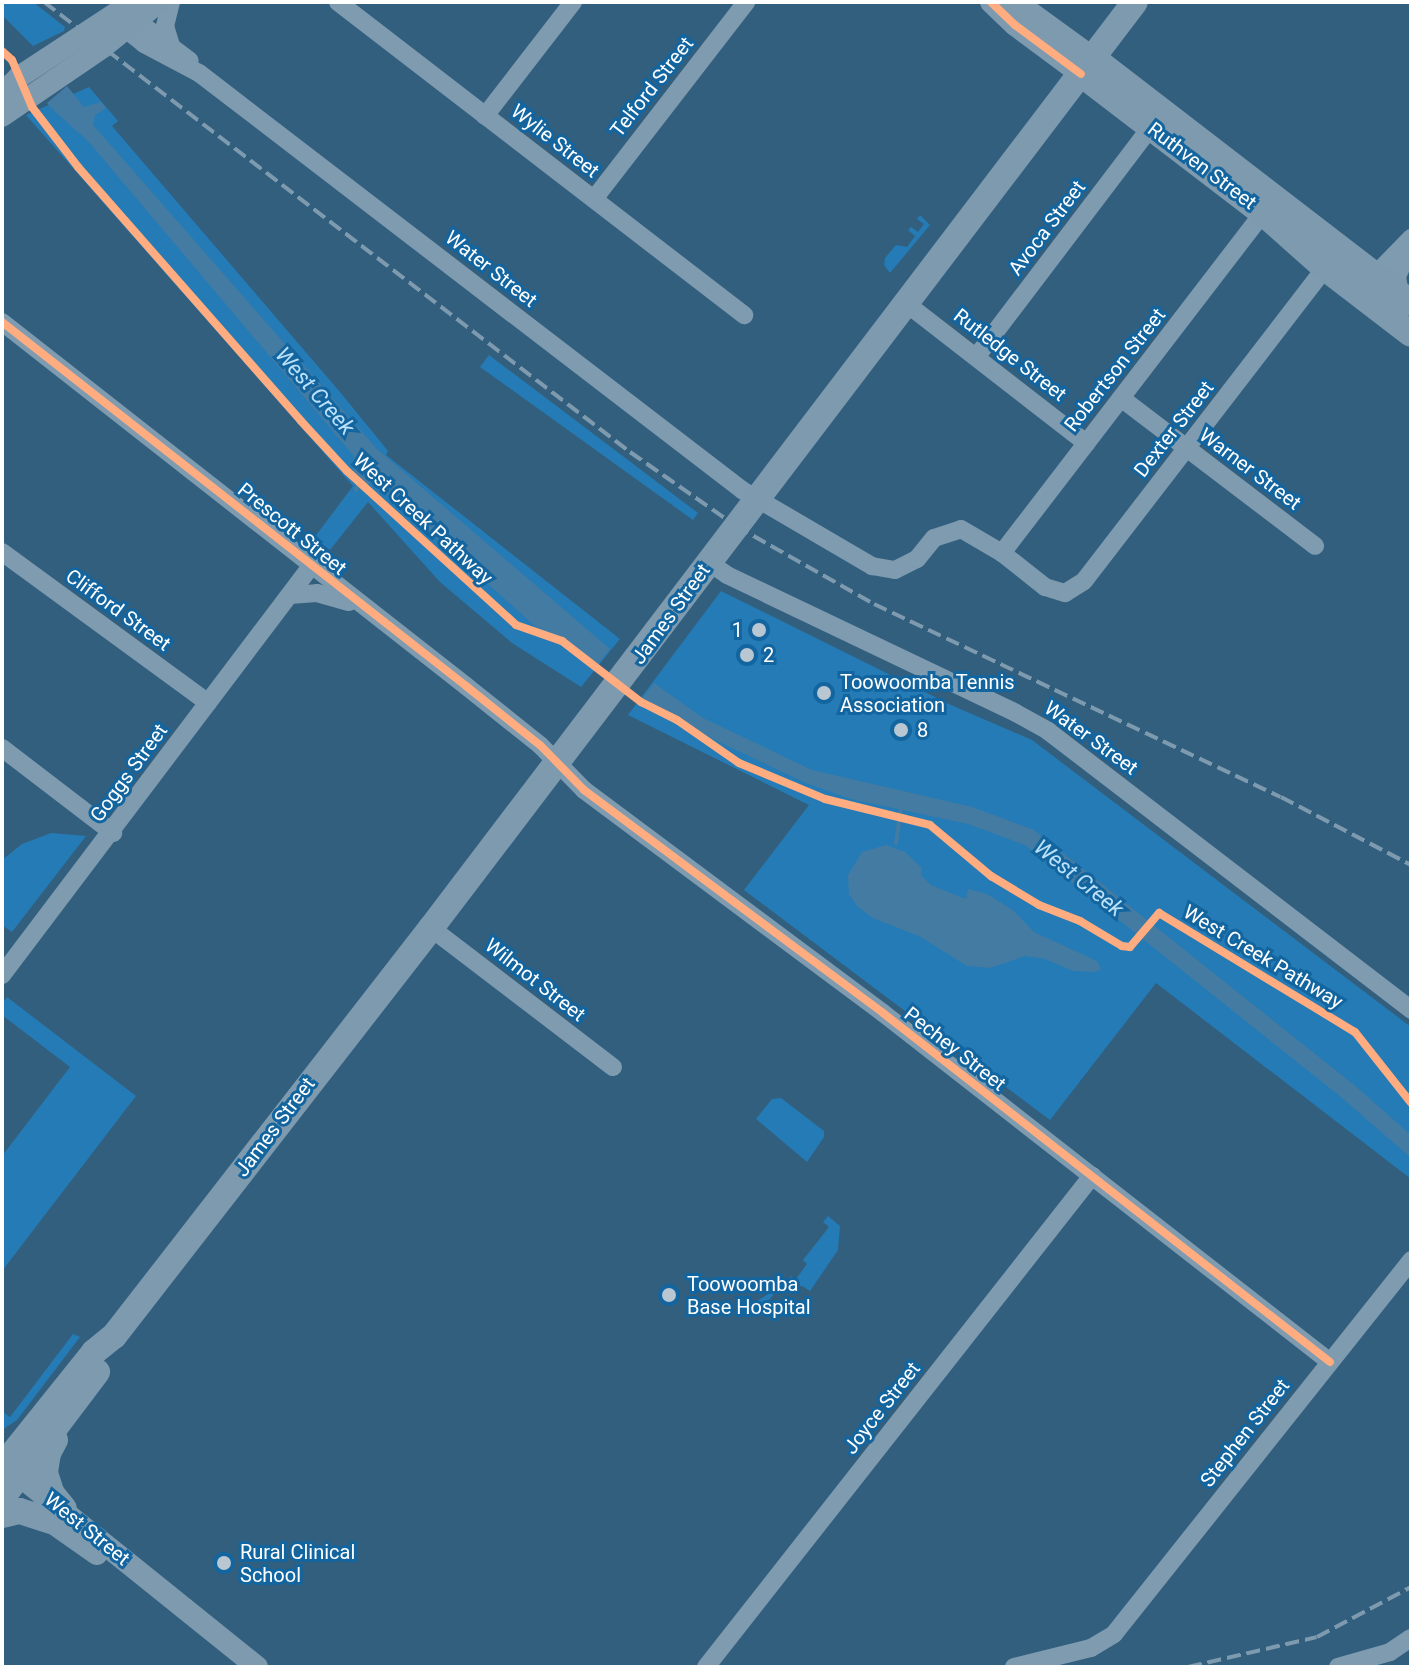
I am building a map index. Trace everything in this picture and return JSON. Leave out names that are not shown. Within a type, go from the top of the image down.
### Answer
[{"type":"highway","name":"James Street","points":[[5,1477],[35,1423],[94,1352],[114,1336],[558,764],[1135,2]]},
{"type":"highway","name":"Ruthven Street","points":[[1087,66],[1151,127],[1263,213],[1325,268],[1411,334]]},
{"type":"highway","name":"Ruthven Street","points":[[1087,66],[1406,299]]},
{"type":"highway","name":"James Street","points":[[5,1477],[71,1408],[106,1359],[114,1336]]},
{"type":"highway","points":[[5,1477],[20,1511],[57,1515],[47,1484],[45,1464],[71,1408]]},
{"type":"main road","points":[[2,116],[8,90],[130,12],[159,2]]},
{"type":"main road","name":"Ruthven Street","points":[[991,2],[1015,25],[1087,66]]},
{"type":"main road","name":"Ruthven Street","points":[[1016,2],[1087,66]]},
{"type":"main road","name":"West Street","points":[[5,1477],[257,1667]]},
{"type":"street","points":[[171,2],[165,19],[171,46]]},
{"type":"street","name":"Wylie Street","points":[[338,2],[744,315]]},
{"type":"street","points":[[485,116],[573,2]]},
{"type":"street","name":"Telford Street","points":[[594,199],[746,2]]},
{"type":"street","name":"Water Street","points":[[130,12],[199,73],[757,499],[872,566],[895,570],[917,559],[934,538],[961,529],[1002,553],[1045,587]]},
{"type":"street","name":"Water Street","points":[[130,12],[133,35],[156,53],[199,73]]},
{"type":"street","name":"Avoca Street","points":[[977,356],[1151,127]]},
{"type":"street","name":"Robertson Street","points":[[1002,553],[1263,213]]},
{"type":"street","points":[[1375,275],[1411,238]]},
{"type":"street","points":[[1406,299],[1399,271],[1411,247]]},
{"type":"street","name":"Dexter Street","points":[[1045,587],[1065,593],[1084,581],[1325,268]]},
{"type":"street","name":"Rutledge Street","points":[[907,304],[1086,443]]},
{"type":"street","name":"Prescott Street","points":[[2,322],[466,686],[558,764]]},
{"type":"street","name":"Warner Street","points":[[1121,398],[1315,546]]},
{"type":"street","name":"Clifford Street","points":[[2,552],[208,703]]},
{"type":"street","name":"Water Street","points":[[708,562],[727,575],[1048,731],[1411,1010]]},
{"type":"street","name":"Goggs Street","points":[[2,975],[8,955],[113,833],[312,565]]},
{"type":"street","points":[[290,595],[317,593],[360,605]]},
{"type":"street","points":[[2,748],[113,833]]},
{"type":"street","name":"Pechey Street","points":[[558,764],[584,790],[883,1013],[1330,1362]]},
{"type":"street","name":"Wilmot Street","points":[[431,928],[613,1067]]},
{"type":"street","name":"Joyce Street","points":[[706,1667],[1092,1176]]},
{"type":"street","name":"Stephen Street","points":[[1014,1667],[1091,1648],[1114,1634],[1411,1260]]},
{"type":"street","points":[[1338,1667],[1390,1652],[1411,1638]]},
{"type":"shaded area","points":[[2,2],[33,2],[65,27],[64,31],[33,46],[2,15]]},
{"type":"shaded area","points":[[89,87],[118,121],[112,126],[340,392],[388,451],[386,455],[620,639],[581,687],[512,643],[440,582],[368,502],[330,550],[314,538],[353,486],[26,115]]},
{"type":"shaded area","points":[[920,215],[930,225],[890,273],[884,265],[885,258],[896,245],[907,247],[915,236],[908,230],[911,227],[918,232],[924,224],[917,219]]},
{"type":"shaded area","points":[[489,355],[698,513],[693,520],[480,367]]},
{"type":"shaded area","points":[[721,591],[951,705],[1032,740],[1411,1027],[1411,1179],[1156,983],[1050,1120],[744,890],[809,805],[628,715]]},
{"type":"shaded area","points":[[51,833],[86,836],[12,932],[2,925],[2,860],[22,844]]},
{"type":"shaded area","points":[[7,997],[136,1096],[2,1271],[2,1156],[70,1067],[2,1015],[2,1004]]},
{"type":"shaded area","points":[[781,1098],[824,1131],[824,1137],[807,1162],[756,1119],[772,1099]]},
{"type":"shaded area","points":[[828,1216],[840,1226],[838,1250],[810,1291],[802,1286],[790,1286],[774,1294],[761,1309],[753,1303],[772,1292],[781,1279],[786,1282],[791,1276],[796,1279],[807,1264],[803,1260],[829,1227],[823,1222]]},
{"type":"shaded area","points":[[73,1334],[80,1337],[17,1420],[2,1430],[2,1411],[10,1417]]},
{"type":"water","name":"West Creek","points":[[67,86],[84,107],[101,102],[106,108],[95,115],[93,125],[377,449],[610,649],[598,664],[557,635],[536,627],[372,480],[367,486],[353,473],[354,456],[88,141],[47,103]]},
{"type":"water","name":"West Creek","points":[[654,683],[703,718],[812,770],[972,807],[1034,830],[1353,1084],[1411,1135],[1411,1158],[1341,1097],[1025,845],[968,824],[851,799],[806,783],[717,741],[642,699]]},
{"type":"water","points":[[886,845],[905,852],[922,868],[921,875],[931,885],[966,899],[968,889],[987,894],[1014,911],[1034,932],[1097,961],[1101,969],[1095,972],[1073,971],[1045,959],[1025,956],[990,968],[967,966],[921,937],[873,918],[858,907],[849,894],[848,875],[862,852]]},
{"type":"waterway","points":[[356,490],[361,478]]},
{"type":"waterway","points":[[896,843],[901,806]]},
{"type":"railway","points":[[44,2],[630,452],[736,526],[874,604],[1281,797],[1411,865]]},
{"type":"railway","points":[[1188,1667],[1317,1637],[1411,1587]]},
{"type":"cycle path","points":[[991,2],[1015,25],[1081,74]]},
{"type":"cycle path","name":"West Creek Pathway","points":[[2,51],[12,60],[32,107],[78,167],[301,421],[347,471],[516,625],[562,641],[641,702],[677,720],[739,763],[825,799],[930,825],[991,876],[1039,905],[1080,921],[1122,946],[1130,947],[1159,913],[1355,1032],[1411,1103]]},
{"type":"cycle path","points":[[2,322],[540,745],[584,790],[883,1013],[1330,1362]]},
{"type":"place","name":"1","points":[[759,630]]},
{"type":"place","name":"2","points":[[747,655]]},
{"type":"place","name":"Toowoomba Tennis Association","points":[[824,693]]},
{"type":"place","name":"8","points":[[901,730]]},
{"type":"place","name":"Toowoomba Base Hospital","points":[[669,1295]]},
{"type":"place","name":"Rural Clinical School","points":[[224,1563]]}]
